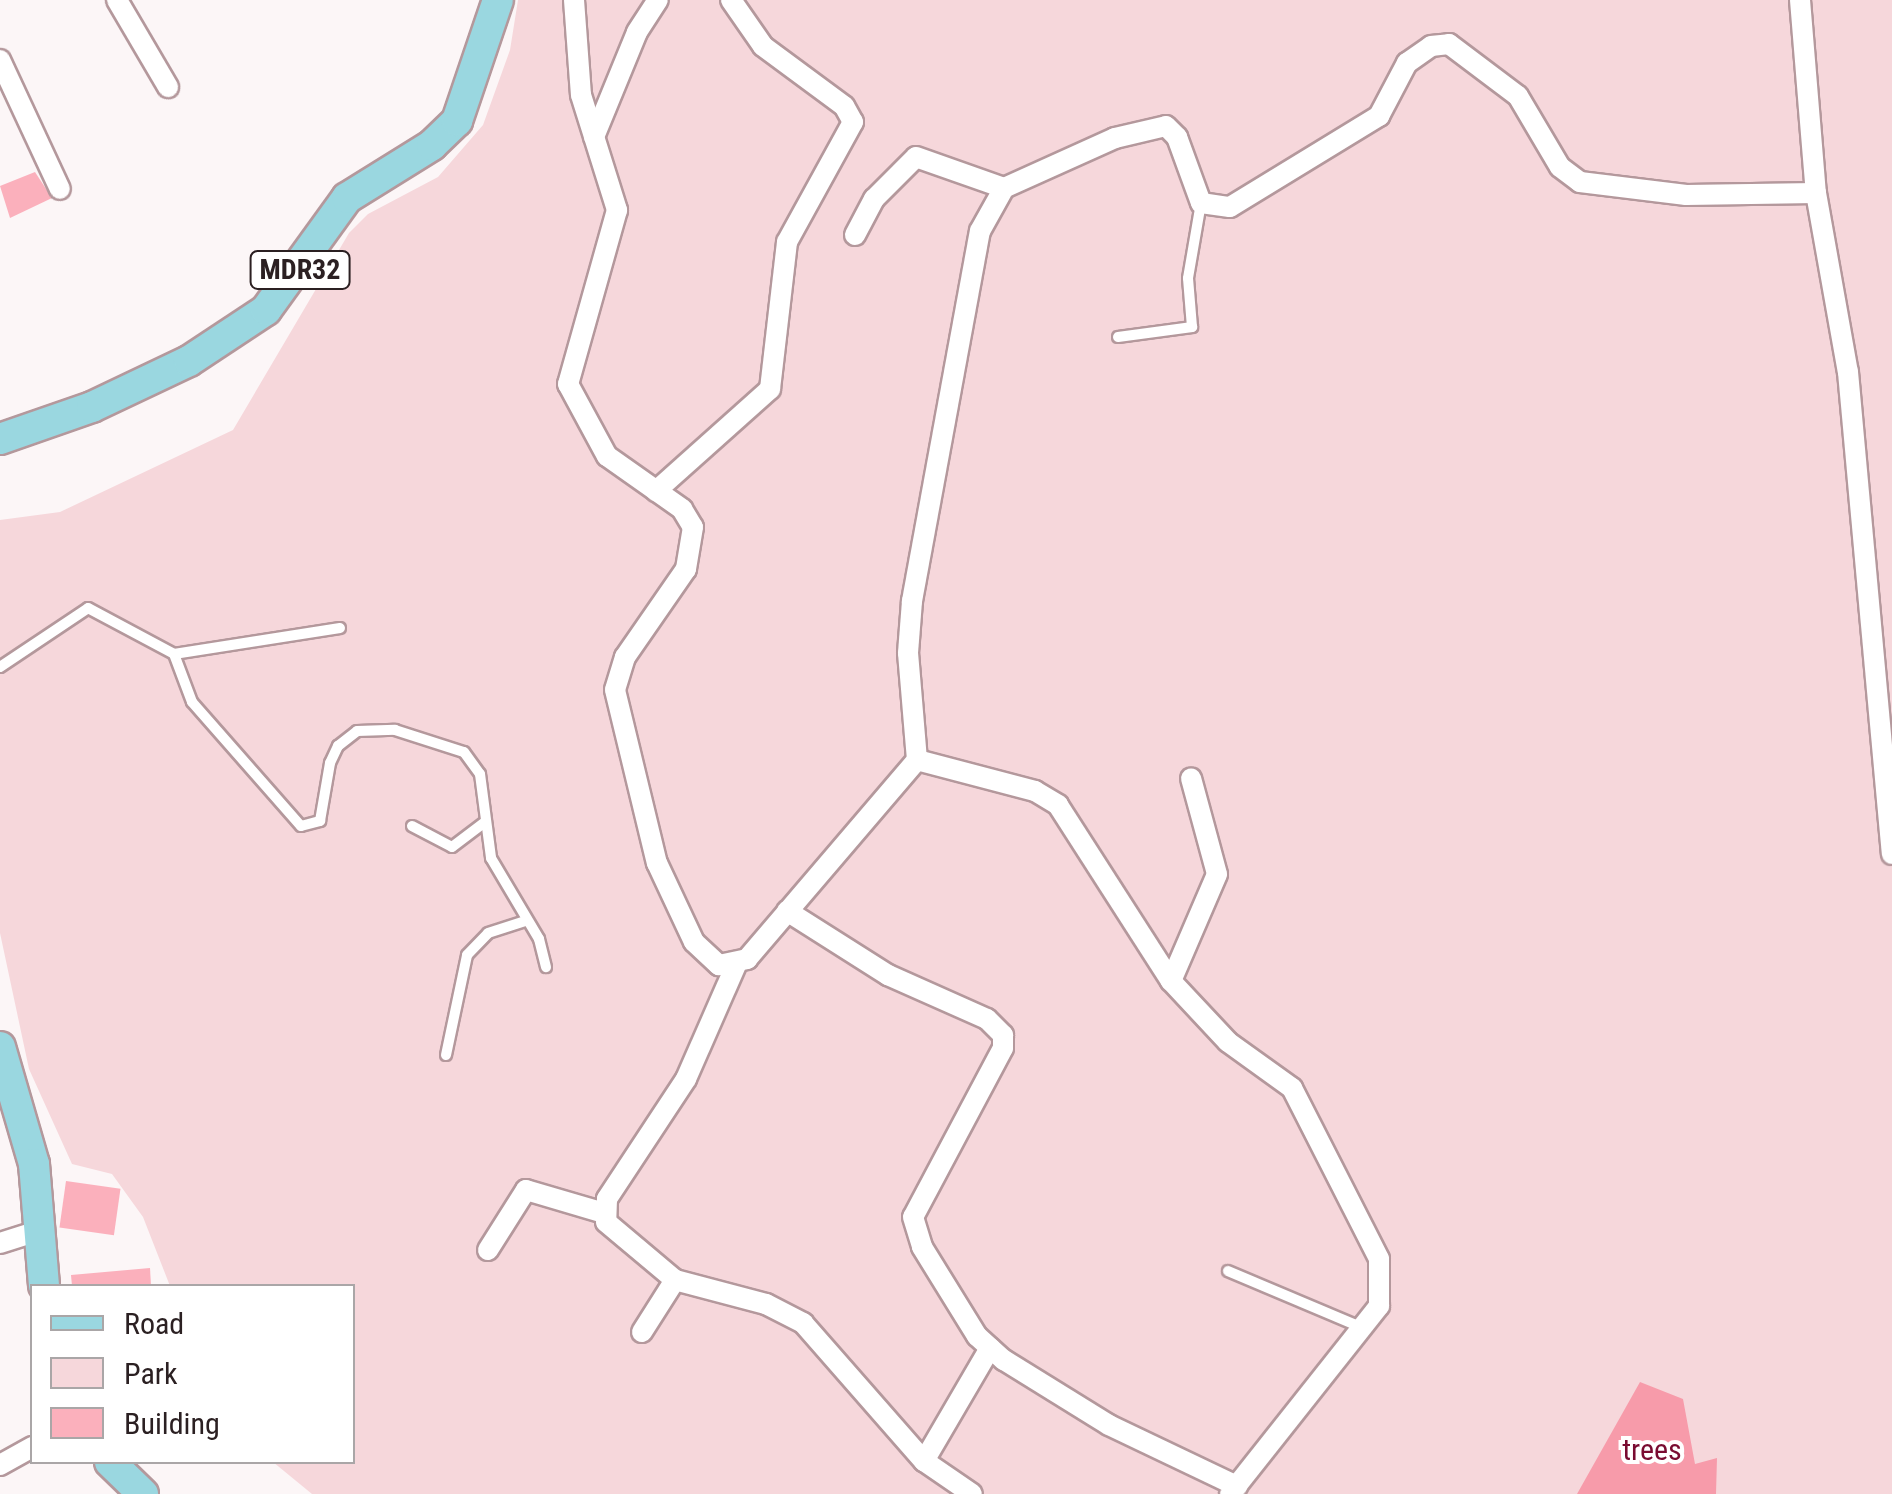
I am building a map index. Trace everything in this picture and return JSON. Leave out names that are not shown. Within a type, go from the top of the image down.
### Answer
[{"type":"main road","name":"MDR32","points":[[0,438],[92,408],[189,362],[266,310],[347,198],[432,146],[457,120],[498,0]]},
{"type":"main road","points":[[0,1047],[28,1130],[44,1284]]},
{"type":"main road","points":[[112,1464],[143,1494]]},
{"type":"street","points":[[117,0],[168,87]]},
{"type":"street","points":[[574,0],[574,55],[594,137],[611,176],[616,220],[574,342],[568,384],[607,456],[689,517],[692,550],[665,605],[625,657],[615,690],[647,832],[676,910],[707,959],[736,965]]},
{"type":"street","points":[[594,137],[637,32],[658,0]]},
{"type":"street","points":[[656,491],[770,388],[787,242],[853,122],[844,106],[763,46],[732,0]]},
{"type":"street","points":[[1800,0],[1816,193],[1848,372],[1892,854]]},
{"type":"street","points":[[604,1213],[686,1079],[736,965],[787,912],[917,760],[908,653],[912,601],[980,232],[1004,188],[1116,138],[1166,126],[1178,138],[1201,204],[1222,209],[1255,195],[1379,116],[1407,63],[1431,46],[1449,44],[1518,96],[1560,167],[1580,182],[1686,195],[1816,193]]},
{"type":"street","points":[[0,60],[60,189]]},
{"type":"street","points":[[855,235],[874,199],[916,157],[1004,188]]},
{"type":"street","points":[[787,912],[888,975],[998,1026],[1002,1048],[914,1218],[922,1247],[990,1348],[1109,1425],[1234,1490],[1379,1306],[1379,1259],[1292,1088],[1228,1042],[1171,981],[1048,796],[917,760]]},
{"type":"street","points":[[1171,981],[1217,874],[1192,778]]},
{"type":"street","points":[[488,1250],[526,1190],[604,1213]]},
{"type":"street","points":[[604,1213],[610,1230],[675,1280],[766,1304],[804,1324],[924,1461],[972,1494]]},
{"type":"street","points":[[0,1243],[40,1230]]},
{"type":"street","points":[[642,1332],[675,1280]]},
{"type":"street","points":[[924,1461],[990,1348]]},
{"type":"street","points":[[0,1465],[30,1447]]},
{"type":"lane","points":[[1118,337],[1192,327],[1188,278],[1201,204]]},
{"type":"lane","points":[[0,667],[88,608],[174,654],[340,628]]},
{"type":"lane","points":[[174,654],[192,702],[301,826],[320,821],[338,746],[370,728],[464,752],[480,774],[492,858],[547,953],[546,967]]},
{"type":"lane","points":[[412,826],[452,847],[485,822]]},
{"type":"lane","points":[[446,1055],[467,955],[488,934],[526,921]]},
{"type":"lane","points":[[1228,1271],[1362,1328]]},
{"type":"green space","points":[[518,0],[1892,0],[1892,1494],[312,1494],[275,1464],[355,1464],[355,1284],[169,1284],[143,1217],[112,1174],[72,1164],[29,1069],[0,933],[0,520],[60,512],[233,430],[349,233],[368,214],[438,177],[483,125],[510,50]]},
{"type":"shaded area","name":"trees","points":[[1640,1382],[1683,1399],[1695,1464],[1717,1458],[1716,1494],[1577,1494]]},
{"type":"building","points":[[35,172],[52,198],[10,218],[0,186]]},
{"type":"building","points":[[66,1181],[120,1189],[114,1235],[59,1228]]},
{"type":"building","points":[[150,1268],[151,1284],[72,1284],[71,1275]]}]
